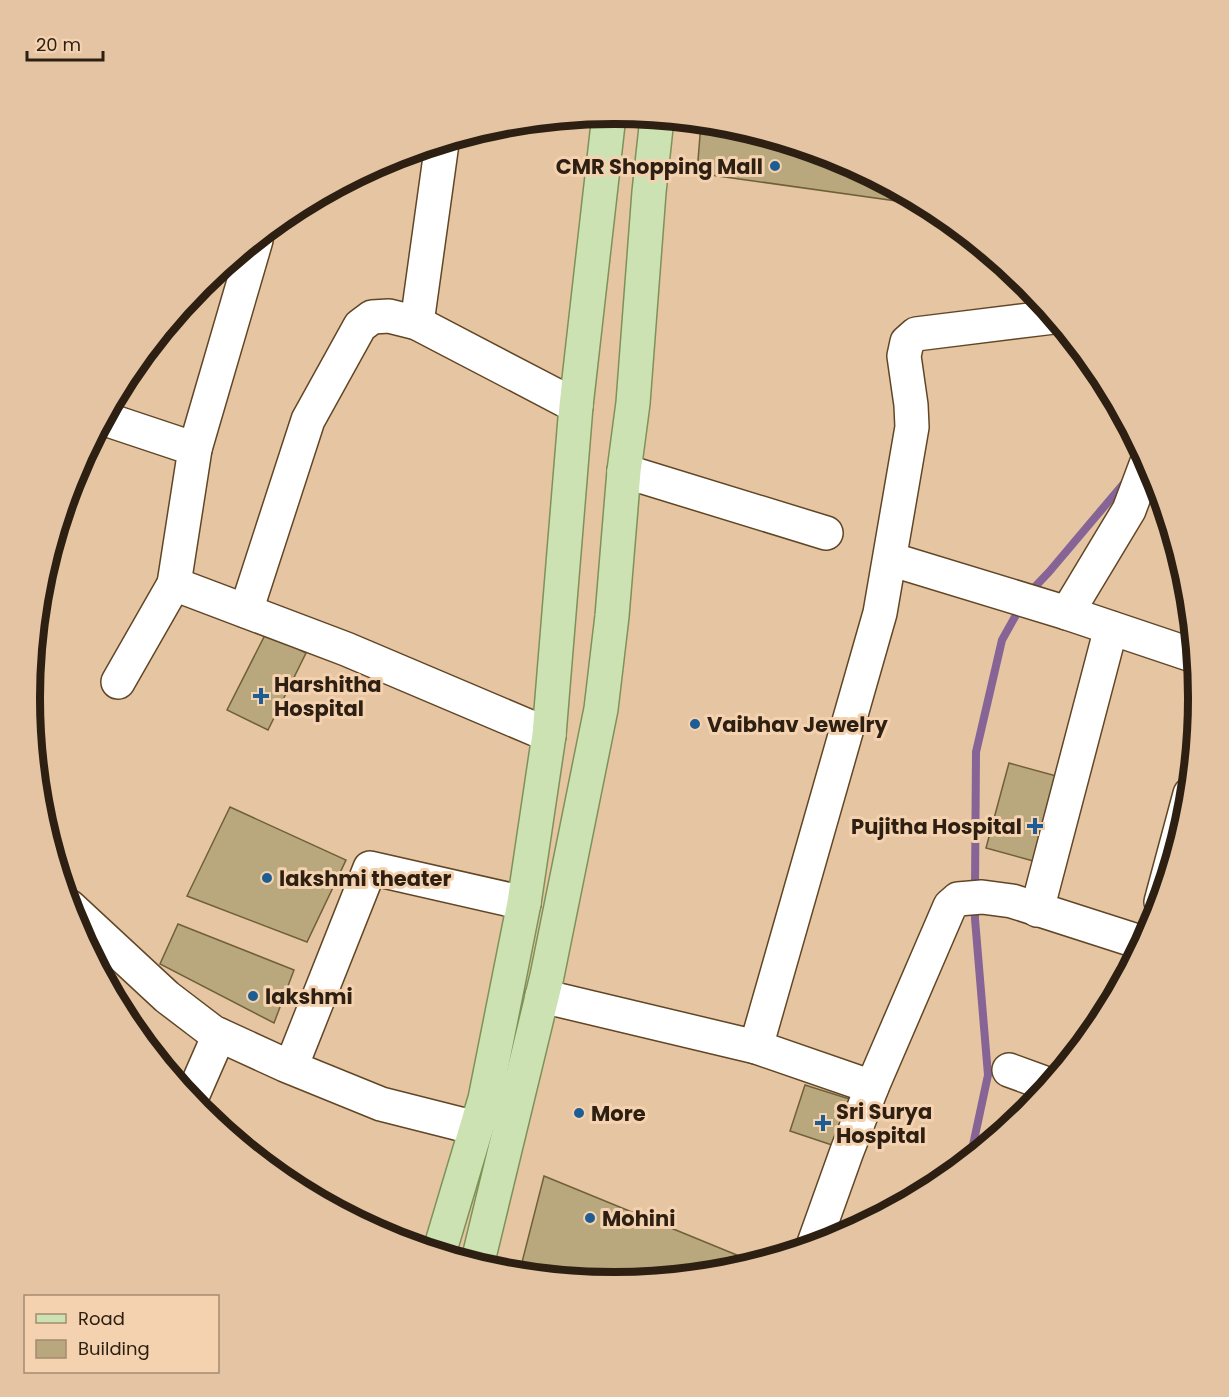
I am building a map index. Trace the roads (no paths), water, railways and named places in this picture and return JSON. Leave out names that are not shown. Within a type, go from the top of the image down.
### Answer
[{"type":"main road","points":[[441,1245],[485,1099],[524,903],[549,735],[576,406],[608,124]]},
{"type":"main road","points":[[479,1256],[542,996],[601,709],[612,616],[624,471],[633,403],[656,126]]},
{"type":"street","points":[[417,323],[441,152]]},
{"type":"street","points":[[118,682],[174,584],[195,449],[252,254]]},
{"type":"street","points":[[246,611],[308,420],[360,326],[372,317],[389,316],[417,323],[576,406]]},
{"type":"street","points":[[756,1047],[880,614],[912,427],[904,356],[907,342],[916,334],[1044,318]]},
{"type":"street","points":[[112,421],[195,449]]},
{"type":"street","points":[[624,471],[826,533]]},
{"type":"street","points":[[1067,613],[1129,510],[1143,474]]},
{"type":"street","points":[[890,559],[1067,613],[1186,653]]},
{"type":"street","points":[[174,584],[346,649],[549,735]]},
{"type":"street","points":[[1037,909],[1111,628]]},
{"type":"street","points":[[291,1067],[370,868],[524,903]]},
{"type":"street","points":[[817,1235],[872,1087],[950,906],[970,898],[1012,901],[1135,940]]},
{"type":"street","points":[[86,922],[167,997],[213,1032],[381,1104],[476,1128]]},
{"type":"street","points":[[542,996],[756,1047],[872,1087]]},
{"type":"street","points":[[195,1090],[219,1035]]},
{"type":"street","points":[[1009,1070],[1041,1082]]},
{"type":"waterway","points":[[1029,593],[1125,482]]},
{"type":"waterway","points":[[975,889],[976,752],[1002,640],[1021,606]]},
{"type":"waterway","points":[[973,1147],[988,1075],[975,904]]},
{"type":"place","name":"CMR Shopping Mall","points":[[775,166]]},
{"type":"place","name":"Harshitha Hospital","points":[[261,696]]},
{"type":"place","name":"Vaibhav Jewelry","points":[[695,724]]},
{"type":"place","name":"Pujitha Hospital","points":[[1035,826]]},
{"type":"place","name":"lakshmi theater","points":[[267,878]]},
{"type":"place","name":"lakshmi","points":[[253,996]]},
{"type":"place","name":"More","points":[[579,1113]]},
{"type":"place","name":"Sri Surya Hospital","points":[[823,1123]]},
{"type":"place","name":"Mohini","points":[[590,1218]]}]
